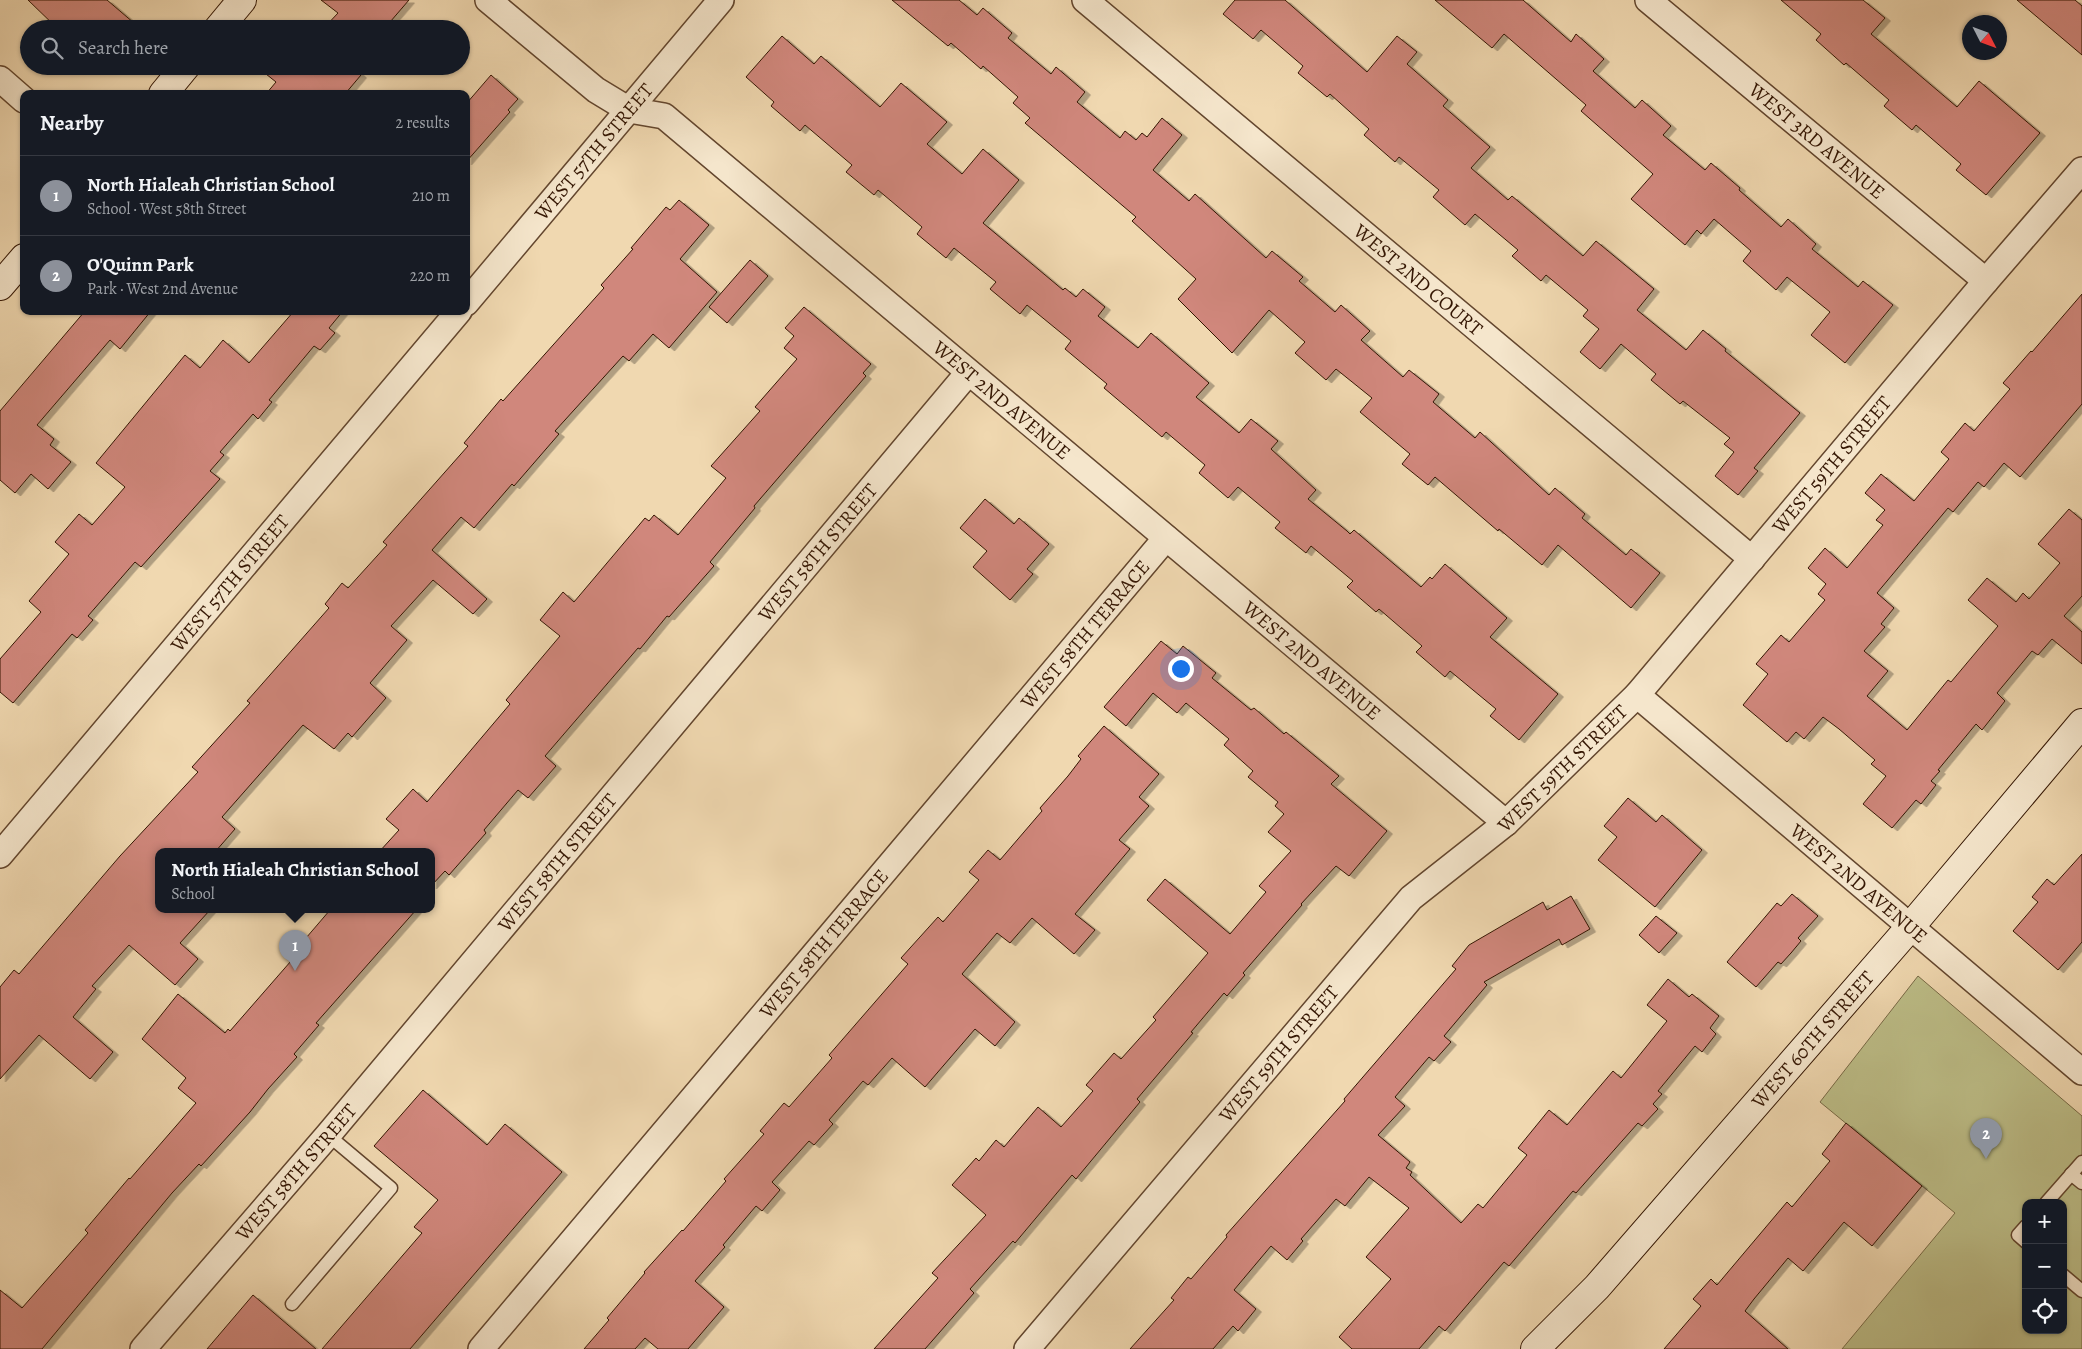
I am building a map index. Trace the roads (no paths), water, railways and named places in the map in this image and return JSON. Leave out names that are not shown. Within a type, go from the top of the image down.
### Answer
[{"type":"street","points":[[225,20],[242,0]]},
{"type":"street","name":"WEST 2ND AVENUE","points":[[488,0],[596,90],[629,110],[664,116],[1506,823]]},
{"type":"street","name":"WEST 57TH STREET","points":[[470,298],[721,0]]},
{"type":"street","name":"WEST 2ND COURT","points":[[1085,0],[1752,559]]},
{"type":"street","name":"WEST 3RD AVENUE","points":[[1648,0],[1986,281]]},
{"type":"street","points":[[165,90],[178,75]]},
{"type":"street","points":[[0,79],[20,96]]},
{"type":"street","name":"WEST 59TH STREET","points":[[1027,1349],[1411,898],[1506,823],[1637,695],[2082,170]]},
{"type":"street","points":[[0,286],[20,263]]},
{"type":"street","name":"WEST 57TH STREET","points":[[0,855],[456,315]]},
{"type":"street","name":"WEST 58TH STREET","points":[[143,1349],[328,1134],[968,373]]},
{"type":"street","name":"WEST 58TH TERRACE","points":[[481,1349],[1166,538]]},
{"type":"street","name":"WEST 2ND AVENUE","points":[[1637,695],[2082,1072]]},
{"type":"street","name":"WEST 60TH STREET","points":[[1535,1349],[1597,1287],[1911,926],[2082,723]]},
{"type":"lane","points":[[292,1304],[391,1188],[328,1134]]},
{"type":"lane","points":[[2049,1199],[2082,1162]]},
{"type":"lane","points":[[2071,1174],[2082,1183]]},
{"type":"lane","points":[[2067,1278],[2082,1291]]},
{"type":"place","name":"North Hialeah Christian School","points":[[295,971]]},
{"type":"place","name":"O'Quinn Park","points":[[1986,1159]]}]
